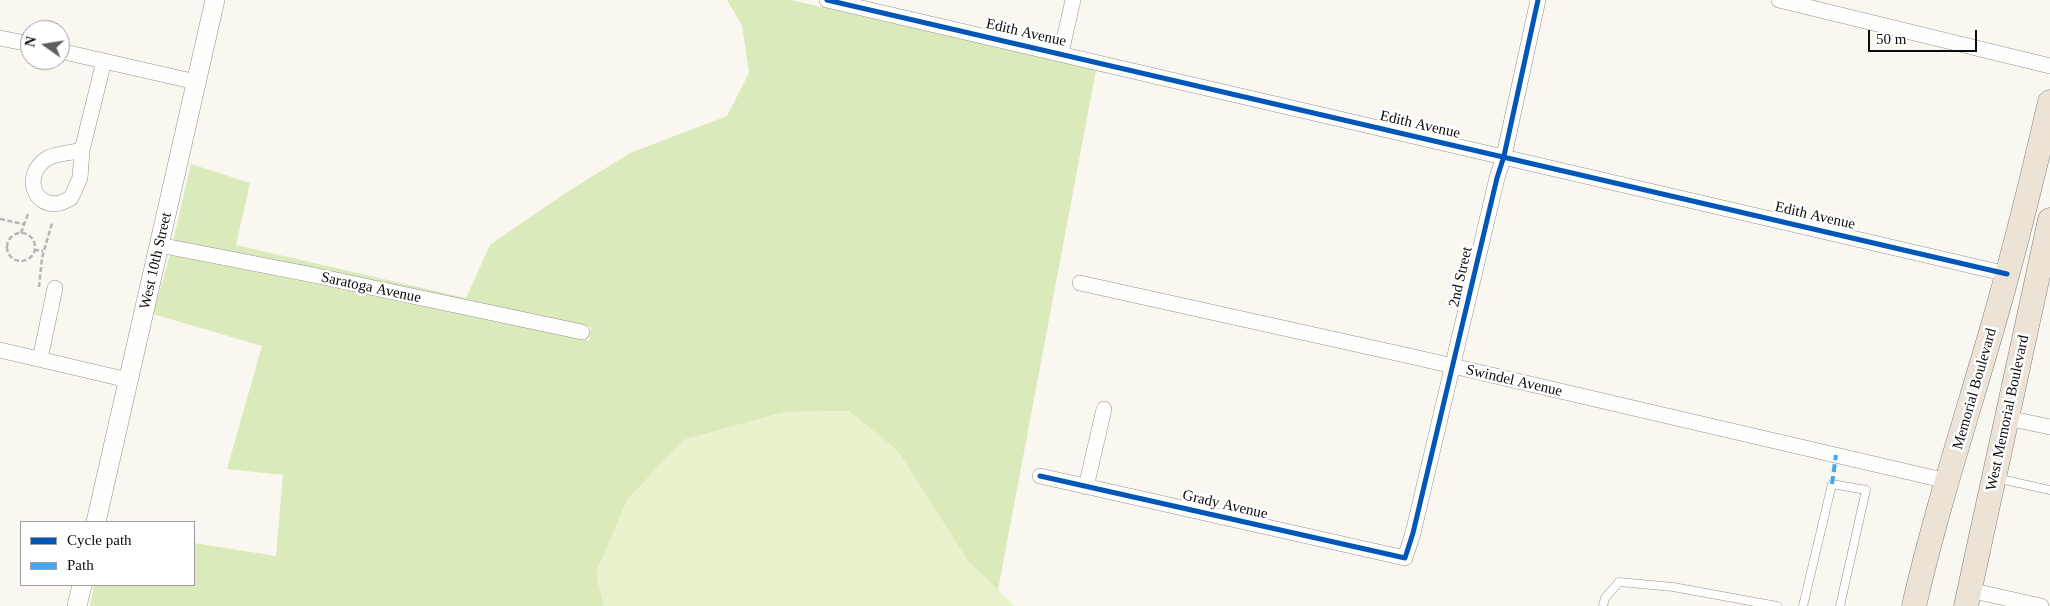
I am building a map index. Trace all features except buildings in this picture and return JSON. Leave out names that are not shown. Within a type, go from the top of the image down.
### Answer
[{"type":"main road","name":"Memorial Boulevard","points":[[1914,606],[1947,481],[2007,274],[2050,102]]},
{"type":"main road","name":"West Memorial Boulevard","points":[[1967,598],[2047,246],[2050,220]]},
{"type":"street","name":"West 10th Street","points":[[96,521],[215,0]]},
{"type":"street","name":"Edith Avenue","points":[[827,0],[2007,274]]},
{"type":"street","points":[[1061,53],[1073,0]]},
{"type":"street","name":"2nd Street","points":[[1405,558],[1413,534],[1497,178],[1504,156],[1538,0]]},
{"type":"street","points":[[1779,0],[2050,66]]},
{"type":"street","points":[[0,38],[20,42]]},
{"type":"street","points":[[70,53],[196,82]]},
{"type":"street","points":[[82,150],[104,61]]},
{"type":"street","name":"Saratoga Avenue","points":[[159,246],[312,275],[582,332]]},
{"type":"street","name":"Swindel Avenue","points":[[1080,283],[1453,366],[1947,481]]},
{"type":"street","points":[[40,359],[55,288]]},
{"type":"street","points":[[0,350],[128,380]]},
{"type":"street","points":[[1086,487],[1104,409]]},
{"type":"street","points":[[2007,418],[2050,427]]},
{"type":"street","name":"Grady Avenue","points":[[1040,476],[1405,558]]},
{"type":"street","points":[[77,606],[82,586]]},
{"type":"street","points":[[1967,598],[2041,606]]},
{"type":"lane","points":[[1994,478],[2050,490]]},
{"type":"lane","points":[[1803,606],[1832,484],[1866,490],[1840,606]]},
{"type":"lane","points":[[1603,606],[1605,598],[1619,582],[1673,587],[1777,606]]},
{"type":"path","points":[[21,233],[28,214]]},
{"type":"path","points":[[0,224],[0,219],[23,224]]},
{"type":"path","points":[[38,294],[44,251],[52,223]]},
{"type":"path","points":[[21,233],[29,235],[33,239],[34,250],[32,254],[23,260],[18,260],[9,254],[8,244],[10,238],[21,233]]},
{"type":"path","points":[[34,250],[44,251]]},
{"type":"green space","points":[[727,0],[791,0],[1096,70],[998,590],[968,561],[898,451],[849,411],[784,412],[683,440],[627,500],[596,573],[604,606],[90,606],[94,586],[195,586],[195,543],[276,556],[283,475],[227,469],[262,346],[153,314],[170,255],[589,341],[591,327],[314,268],[173,241],[191,164],[250,183],[236,245],[466,298],[490,245],[561,196],[630,153],[727,116],[749,73],[742,25]]},
{"type":"green space","points":[[849,411],[898,451],[968,561],[1015,606],[604,606],[596,573],[627,500],[683,440],[784,412]]},
{"type":"marked path","points":[[1832,484],[1836,455]]},
{"type":"cycle path","points":[[827,0],[2007,274]]},
{"type":"cycle path","points":[[1040,476],[1405,558],[1413,533],[1497,178],[1504,156],[1538,0]]}]
